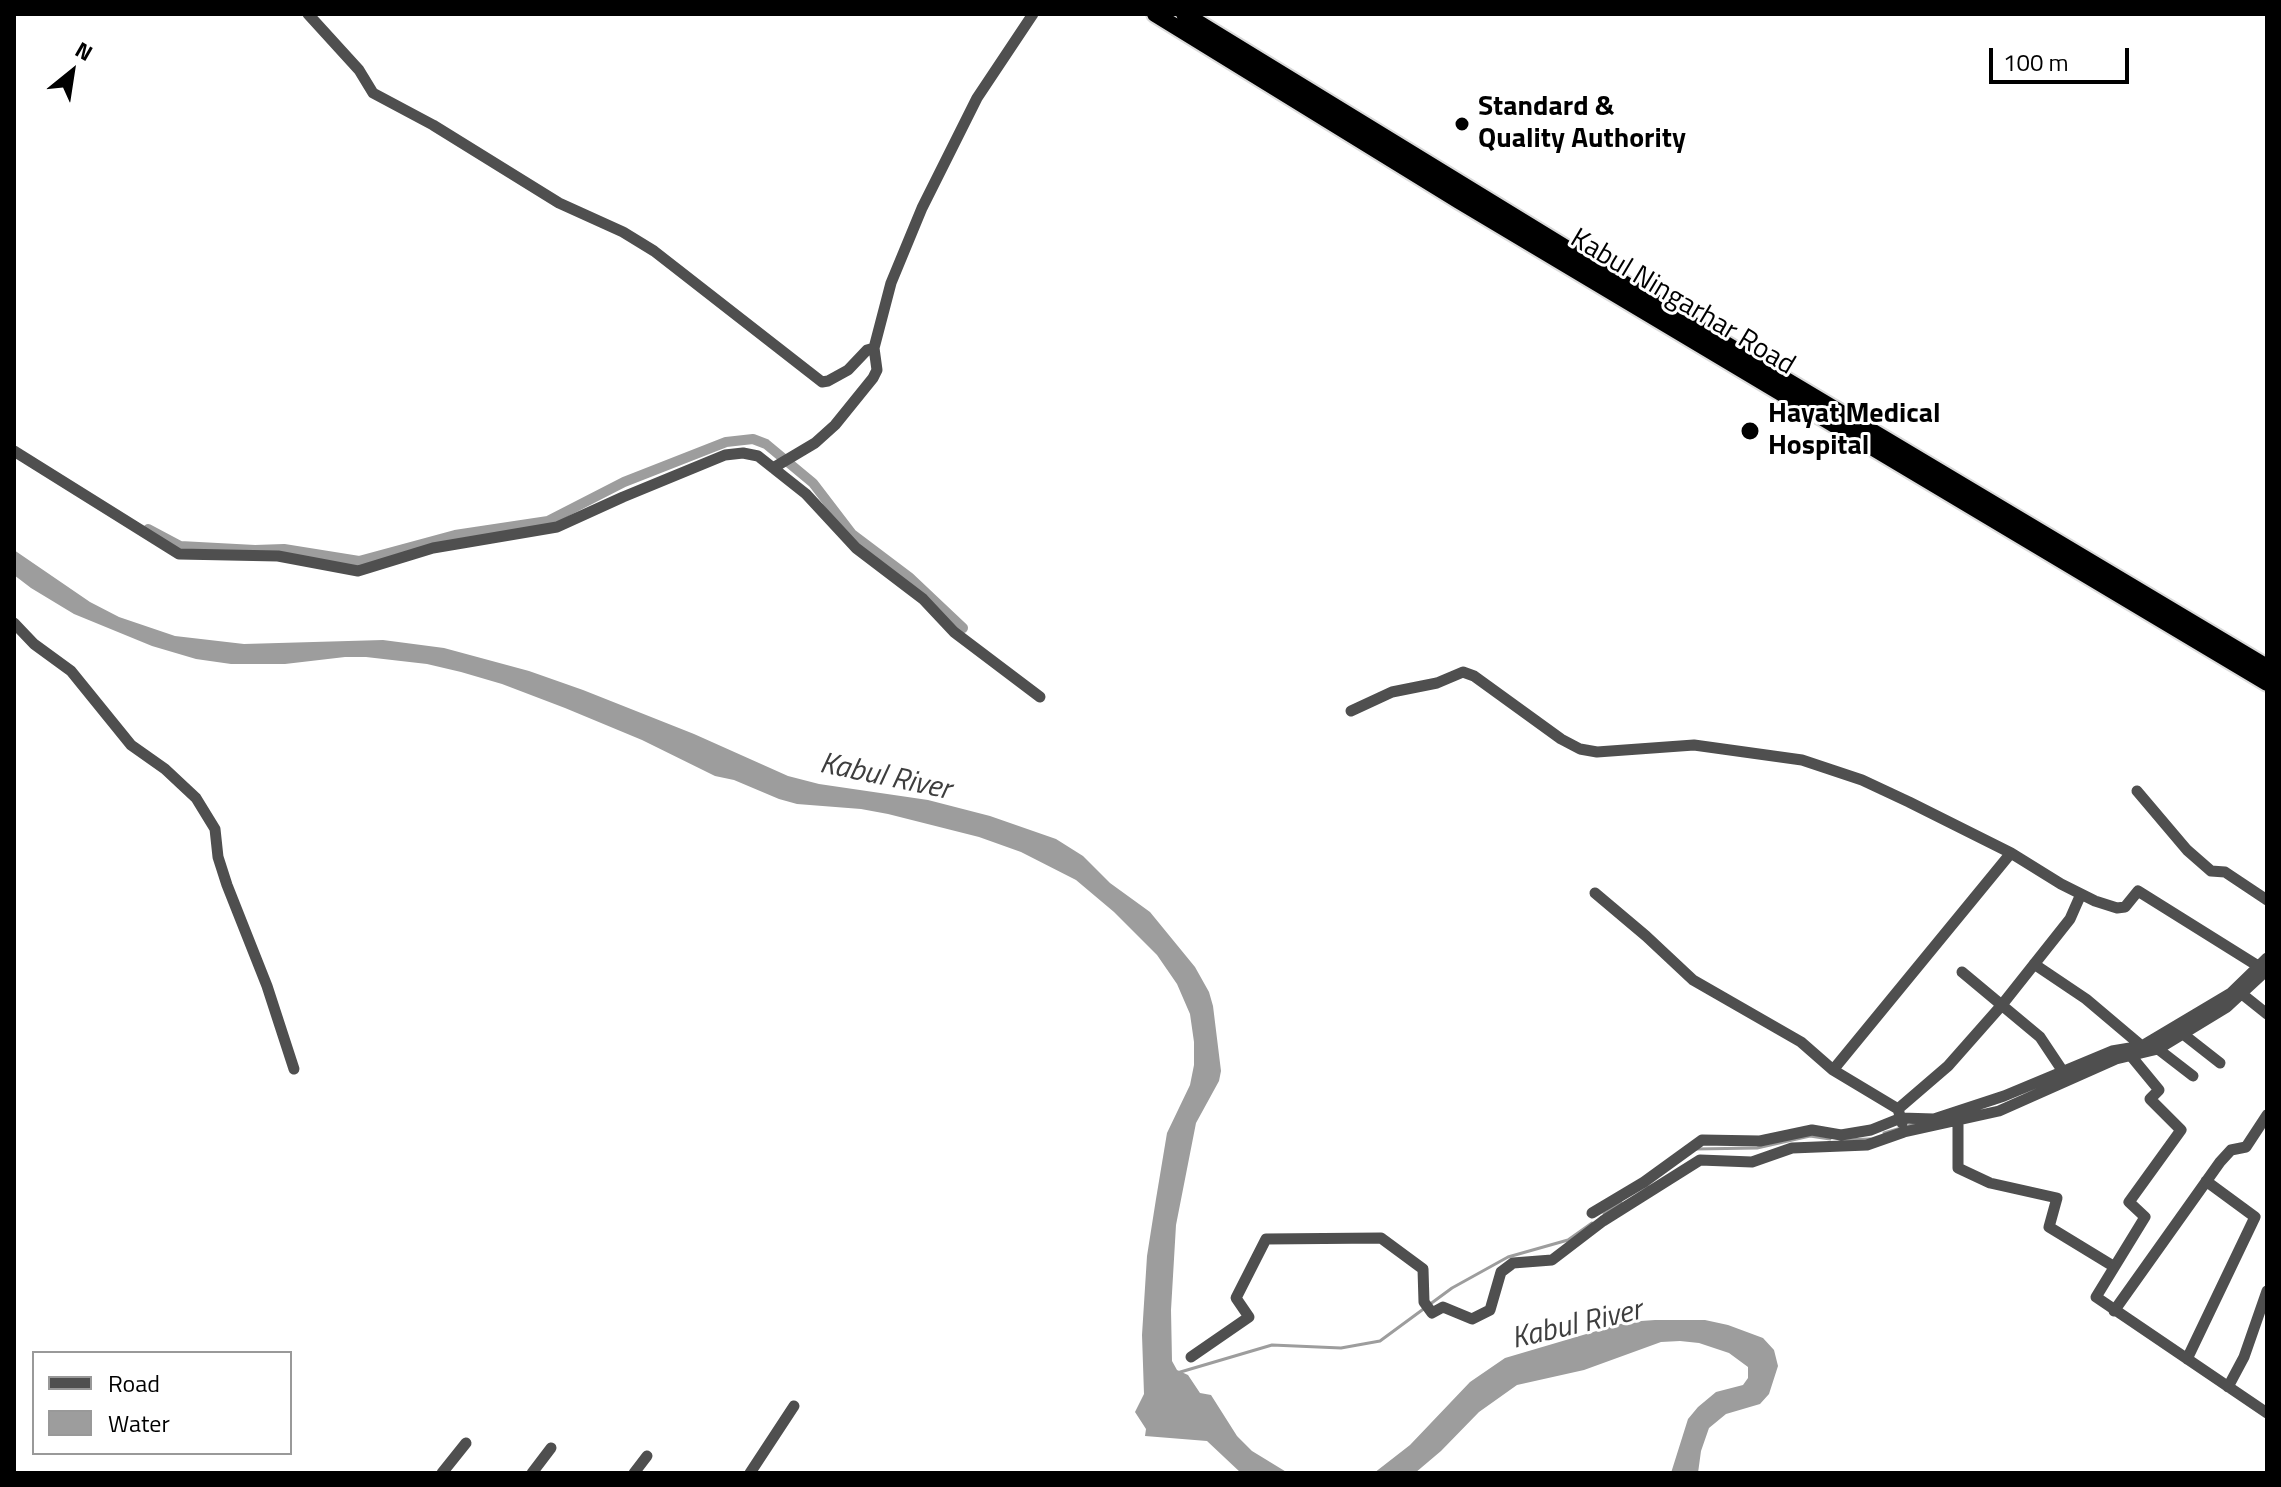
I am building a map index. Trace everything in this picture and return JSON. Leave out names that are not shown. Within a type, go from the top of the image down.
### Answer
[{"type":"highway","name":"Kabul Ningarhar Road","points":[[1155,14],[1459,201],[1694,332]]},
{"type":"highway","name":"Kabul Ningarhar Road","points":[[1184,14],[1694,332],[2239,658],[2267,683]]},
{"type":"highway","name":"Kabul Ningarhar Road","points":[[2239,658],[2267,667]]},
{"type":"street","points":[[308,14],[359,70],[373,93],[433,125],[559,203],[623,232],[654,251],[822,382],[848,370],[867,350],[875,354]]},
{"type":"street","points":[[773,468],[815,443],[835,425],[873,378],[877,370],[875,354],[891,283],[934,182],[977,98],[1033,14]]},
{"type":"street","points":[[14,451],[179,554],[278,556],[358,571],[433,548],[557,527],[725,455],[743,453],[758,456],[806,494],[856,548],[923,599],[954,632],[1040,697]]},
{"type":"street","points":[[14,623],[34,644],[71,671],[131,745],[165,769],[196,798],[215,829],[218,857],[227,885],[267,986],[294,1069]]},
{"type":"street","points":[[1351,711],[1392,692],[1437,683],[1463,672],[1474,676],[1561,739],[1580,749],[1597,752],[1694,745],[1802,760],[1862,780],[2011,853],[2081,894],[2117,908],[2125,907],[2138,891],[2264,967]]},
{"type":"street","points":[[2137,791],[2187,850],[2211,871],[2225,872],[2267,900]]},
{"type":"street","points":[[1833,1070],[2011,853]]},
{"type":"street","points":[[1595,893],[1693,980],[1801,1042],[1833,1070],[1899,1114],[1934,1119],[2004,1096],[2112,1051],[2155,1045]]},
{"type":"street","points":[[1592,1213],[1644,1182],[1702,1140],[1760,1141],[1812,1130],[1841,1135],[1871,1130],[1899,1114],[1948,1066],[2003,1004],[2070,919],[2081,894]]},
{"type":"street","points":[[2034,964],[2155,1045],[2193,1076]]},
{"type":"street","points":[[1191,1357],[1249,1317],[1236,1298],[1266,1239],[1381,1238],[1423,1269],[1428,1307],[1443,1307],[1472,1319],[1490,1310],[1501,1272],[1513,1263],[1552,1260],[1603,1221],[1700,1160],[1758,1160],[1792,1148],[1867,1145],[1904,1132],[1999,1111],[2087,1071],[2131,1056],[2227,1007],[2264,967]]},
{"type":"street","points":[[2182,1031],[2264,967]]},
{"type":"street","points":[[1962,972],[2040,1037],[2062,1070]]},
{"type":"street","points":[[2242,994],[2267,1014]]},
{"type":"street","points":[[2182,1031],[2220,1063]]},
{"type":"street","points":[[2131,1056],[2159,1090],[2150,1099],[2181,1130],[2129,1202],[2145,1216],[2096,1297],[2267,1412]]},
{"type":"street","points":[[1899,1114],[1904,1132]]},
{"type":"street","points":[[2114,1311],[2206,1181],[2231,1150],[2246,1147],[2267,1115]]},
{"type":"street","points":[[1958,1122],[1958,1168],[1990,1183],[2057,1198],[2049,1227],[2113,1266]]},
{"type":"street","points":[[2187,1359],[2255,1217],[2206,1181]]},
{"type":"street","points":[[2228,1387],[2244,1357],[2267,1291]]},
{"type":"street","points":[[750,1473],[794,1406]]},
{"type":"street","points":[[442,1473],[466,1443]]},
{"type":"street","points":[[532,1473],[551,1448]]},
{"type":"street","points":[[634,1473],[647,1456]]},
{"type":"water","points":[[14,550],[90,602],[119,617],[175,636],[244,644],[383,640],[444,648],[529,671],[583,690],[788,776],[819,784],[928,800],[990,816],[1056,839],[1083,856],[1110,883],[1150,912],[1195,967],[1209,992],[1221,1071],[1219,1081],[1196,1123],[1176,1225],[1171,1310],[1172,1361],[1177,1370],[1188,1375],[1200,1393],[1211,1395],[1237,1436],[1252,1451],[1288,1473],[1241,1473],[1207,1441],[1145,1436],[1146,1429],[1135,1412],[1144,1394],[1142,1335],[1147,1256],[1156,1199],[1167,1133],[1190,1085],[1194,1042],[1190,1014],[1177,984],[1157,955],[1076,880],[1021,852],[979,837],[888,814],[797,804],[779,799],[734,780],[715,776],[642,740],[565,708],[461,672],[427,664],[366,657],[285,664],[231,664],[196,659],[152,646],[74,614],[31,588],[14,575]]},
{"type":"water","points":[[1705,1320],[1728,1325],[1763,1338],[1774,1350],[1778,1366],[1769,1394],[1760,1404],[1726,1414],[1709,1428],[1698,1473],[1671,1473],[1688,1419],[1716,1392],[1743,1385],[1748,1378],[1748,1367],[1729,1353],[1699,1343],[1680,1341],[1661,1342],[1584,1370],[1517,1385],[1479,1412],[1415,1473],[1374,1473],[1410,1445],[1470,1382],[1505,1358],[1627,1322]]},
{"type":"waterway","points":[[148,529],[180,546],[284,549],[359,561],[455,535],[548,521],[624,482],[726,442],[753,439],[766,444],[813,483],[852,534],[909,577],[963,628]]},
{"type":"waterway","points":[[1884,1133],[1915,1124]]},
{"type":"waterway","points":[[1695,1149],[1757,1148],[1810,1136],[1830,1139]]},
{"type":"waterway","points":[[1842,1140],[1870,1139]]},
{"type":"waterway","points":[[1604,1214],[1621,1202]]},
{"type":"waterway","points":[[1177,1373],[1272,1345],[1341,1348],[1380,1341],[1452,1288],[1508,1257],[1568,1240],[1592,1223]]},
{"type":"place","name":"Standard & Quality Authority","points":[[1462,124]]},
{"type":"place","name":"Hayat Medical Hospital","points":[[1750,431]]},
{"type":"water label","name":"Kabul River","points":[[885,778]]},
{"type":"water label","name":"Kabul River","points":[[1577,1326]]}]
